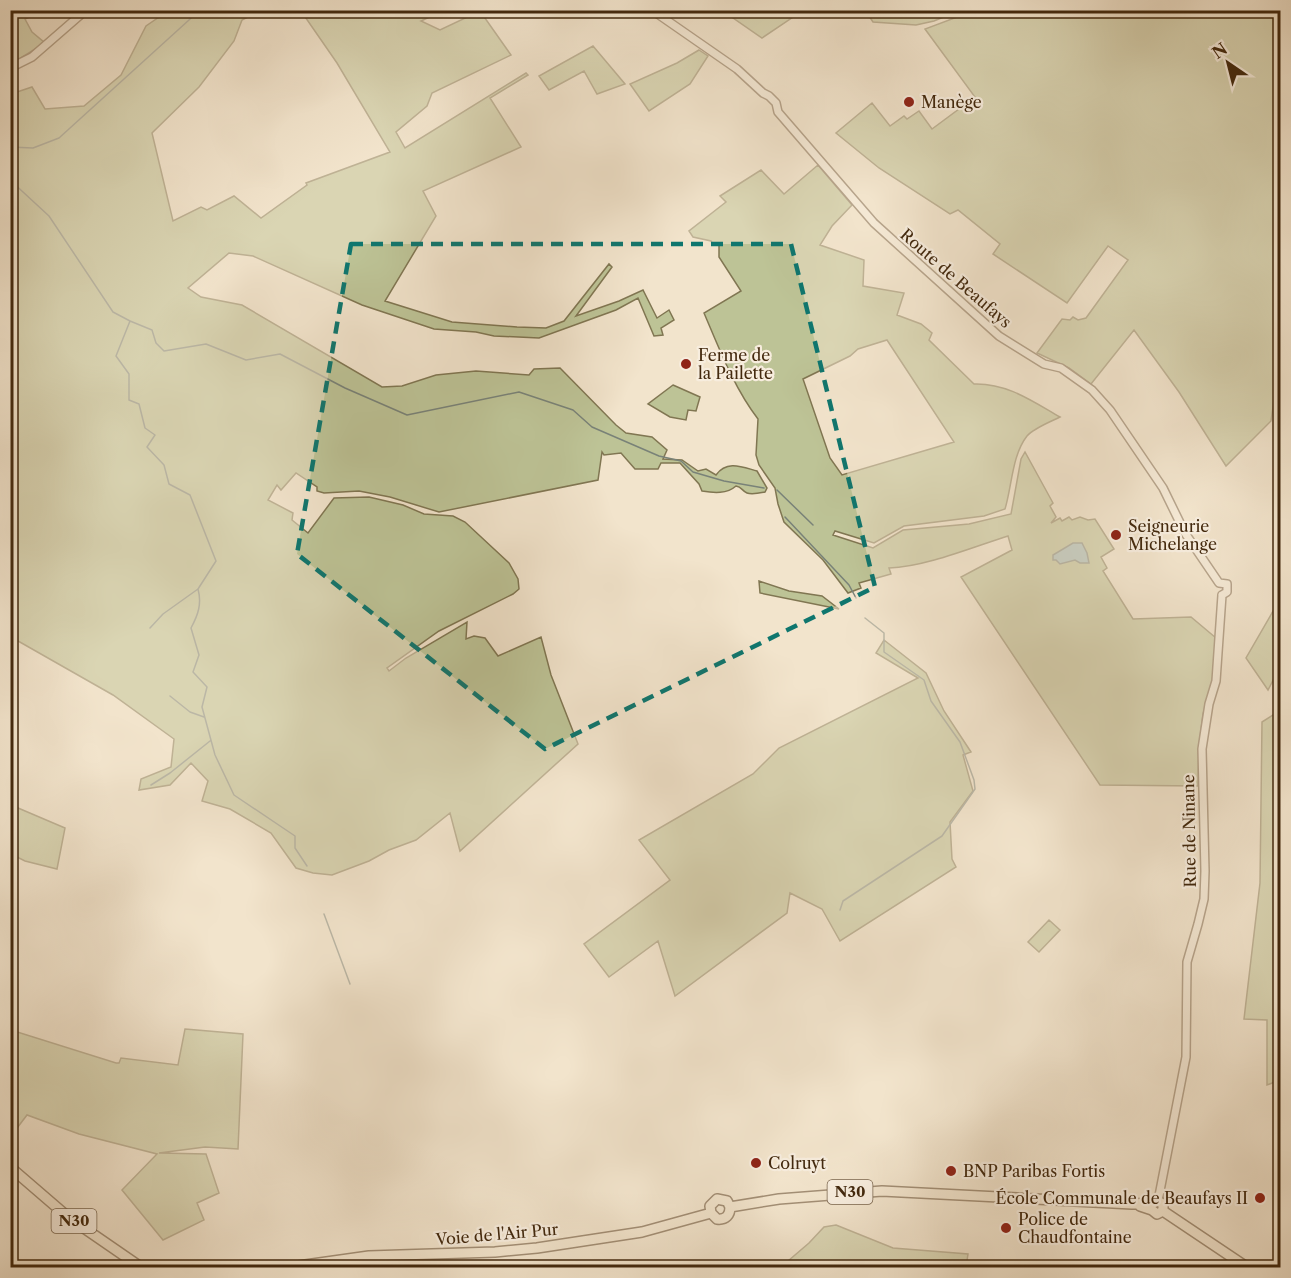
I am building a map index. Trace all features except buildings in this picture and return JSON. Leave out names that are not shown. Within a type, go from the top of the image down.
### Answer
[{"type":"main road","name":"N30","points":[[10,1167],[68,1217],[142,1268]]},
{"type":"main road","name":"N30","points":[[730,1207],[798,1197],[882,1191],[1154,1205],[1157,1214],[1163,1211],[1248,1268]]},
{"type":"main road","points":[[717,1199],[727,1201],[730,1207],[728,1216],[724,1219],[717,1219],[711,1213],[710,1206],[717,1199]]},
{"type":"main road","name":"Voie de l'Air Pur","points":[[284,1268],[369,1256],[472,1253],[537,1248],[642,1232],[711,1213]]},
{"type":"street","points":[[10,68],[32,57],[86,10]]},
{"type":"street","name":"Route de Beaufays","points":[[652,10],[737,69],[769,96],[776,103],[777,112],[874,223],[999,336],[1044,364],[1061,368],[1092,390],[1110,410],[1163,488],[1185,533],[1219,583],[1223,582],[1228,586],[1227,592],[1222,595]]},
{"type":"street","name":"Rue de Ninane","points":[[1154,1205],[1186,1057],[1187,962],[1198,924],[1204,890],[1202,749],[1204,730],[1216,681],[1222,595]]},
{"type":"highlighted area","points":[[351,244],[791,244],[875,587],[545,749],[297,554]]},
{"type":"green space","points":[[10,11],[42,11],[25,19],[32,32],[45,43],[11,64]]},
{"type":"green space","points":[[168,11],[260,11],[242,20],[234,41],[199,87],[152,133],[173,221],[201,207],[207,210],[234,196],[261,218],[307,185],[306,183],[390,152],[337,63],[301,11],[432,11],[434,15],[421,21],[440,30],[480,11],[511,55],[432,93],[427,106],[396,132],[405,148],[526,73],[528,75],[490,98],[521,147],[423,191],[436,216],[385,301],[452,322],[546,328],[564,321],[609,264],[612,267],[576,316],[643,290],[657,318],[669,310],[674,320],[661,328],[663,335],[654,336],[638,298],[616,310],[539,338],[494,336],[476,332],[434,329],[362,305],[253,256],[229,253],[188,288],[201,297],[242,305],[382,387],[402,386],[436,375],[476,371],[529,375],[534,369],[560,368],[626,433],[652,437],[667,450],[663,459],[682,460],[698,471],[706,469],[716,475],[720,470],[730,466],[757,471],[767,488],[765,492],[754,494],[747,493],[736,486],[724,492],[702,491],[699,484],[680,463],[661,463],[658,469],[635,469],[621,453],[604,455],[602,452],[598,480],[439,512],[390,497],[359,491],[324,493],[317,491],[317,487],[296,473],[281,490],[277,485],[268,500],[293,513],[292,520],[308,533],[334,498],[369,497],[403,505],[424,514],[453,516],[465,522],[509,563],[518,579],[519,589],[513,594],[439,631],[387,668],[389,671],[406,658],[467,622],[466,639],[474,636],[485,638],[498,656],[541,637],[551,675],[578,744],[460,851],[450,813],[416,840],[332,875],[296,868],[271,833],[230,809],[202,801],[208,781],[191,763],[170,785],[139,790],[141,779],[171,767],[174,739],[113,695],[11,637],[11,94],[32,87],[45,109],[84,106],[121,75],[146,26]]},
{"type":"green space","points":[[723,11],[802,11],[762,38]]},
{"type":"green space","points":[[874,11],[958,11],[934,21],[916,25],[873,22],[869,16]]},
{"type":"green space","points":[[973,11],[1280,11],[1280,316],[1275,393],[1271,421],[1226,466],[1179,392],[1134,330],[1091,384],[1069,368],[1037,353],[1062,319],[1086,318],[1128,260],[1108,246],[1067,303],[993,254],[1000,244],[958,210],[950,214],[879,168],[836,133],[872,103],[890,126],[904,116],[907,119],[919,111],[932,129],[975,97],[925,29]]},
{"type":"green space","points":[[593,46],[625,84],[597,94],[584,71],[549,90],[539,76]]},
{"type":"green space","points":[[699,50],[708,56],[690,84],[649,111],[630,84],[677,63]]},
{"type":"green space","points":[[818,165],[852,205],[832,226],[820,245],[864,260],[863,286],[904,293],[897,315],[921,324],[932,333],[929,340],[974,384],[986,384],[1008,390],[1060,417],[1034,430],[1022,444],[1015,461],[1005,509],[984,516],[904,526],[874,543],[835,531],[833,535],[873,548],[903,530],[969,524],[1011,514],[1021,459],[1025,452],[1053,503],[1050,506],[1056,517],[1051,523],[1060,518],[1062,521],[1069,517],[1072,520],[1080,517],[1088,520],[1095,519],[1114,549],[1101,557],[1107,568],[1103,571],[1133,619],[1191,617],[1216,638],[1212,684],[1203,714],[1199,746],[1198,786],[1100,785],[961,577],[1012,550],[1008,536],[933,560],[889,568],[891,574],[859,583],[861,588],[848,593],[823,560],[784,522],[775,488],[759,465],[756,455],[758,419],[734,381],[704,313],[741,291],[719,257],[719,244],[693,237],[689,231],[726,202],[720,196],[761,170],[784,194]],"holes":[[[887,340],[954,442],[842,475],[830,458],[803,379],[850,356],[858,349]]]},
{"type":"green space","points":[[673,385],[700,397],[696,411],[688,410],[686,420],[670,417],[648,404]]},
{"type":"green space","points":[[759,581],[789,591],[822,596],[839,609],[760,593]]},
{"type":"green space","points":[[1280,599],[1280,667],[1268,690],[1246,658]]},
{"type":"green space","points":[[884,640],[926,673],[944,711],[971,752],[963,755],[973,791],[950,822],[952,859],[956,867],[840,941],[822,909],[790,893],[787,913],[675,996],[658,941],[609,977],[584,944],[670,880],[639,840],[753,774],[779,748],[918,678],[876,653]]},
{"type":"green space","points":[[1276,713],[1280,718],[1280,1080],[1267,1085],[1267,1020],[1244,1019],[1260,883],[1262,722]]},
{"type":"green space","points":[[11,805],[65,828],[57,869],[25,861],[11,854]]},
{"type":"green space","points":[[1049,920],[1060,930],[1039,952],[1028,942]]},
{"type":"green space","points":[[185,1029],[243,1034],[238,1149],[205,1147],[159,1153],[206,1154],[219,1193],[197,1203],[204,1220],[163,1240],[122,1190],[157,1154],[79,1134],[27,1115],[11,1136],[11,1030],[116,1063],[119,1063],[121,1058],[178,1065]]},
{"type":"green space","points":[[836,1225],[893,1248],[968,1254],[966,1267],[781,1267],[824,1227]]},
{"type":"water","points":[[1073,543],[1082,543],[1089,563],[1080,563],[1075,560],[1060,564],[1053,560],[1053,555]]},
{"type":"waterway","points":[[10,147],[33,148],[59,138],[200,10]]},
{"type":"waterway","points":[[10,180],[49,216],[113,312],[130,321],[116,356],[129,374],[129,400],[139,404],[145,428],[155,435],[147,447],[164,465],[169,484],[190,495],[216,561],[198,589],[199,609],[191,628],[199,655],[193,672],[207,687],[202,707],[215,755],[234,795],[295,836],[295,848],[307,866]]},
{"type":"waterway","points":[[130,321],[152,330],[156,343],[164,351],[206,344],[246,360],[280,354],[345,388],[407,415],[519,392],[573,410],[592,427],[659,456],[681,461],[693,472],[724,481],[764,488]]},
{"type":"waterway","points":[[777,490],[813,525]]},
{"type":"waterway","points":[[785,517],[849,585],[856,598]]},
{"type":"waterway","points":[[150,628],[163,614],[198,589]]},
{"type":"waterway","points":[[840,910],[843,901],[942,836],[975,789],[960,742],[931,701],[924,680],[884,652],[884,633],[865,618]]},
{"type":"waterway","points":[[170,696],[190,712],[204,717]]},
{"type":"waterway","points":[[151,785],[210,741]]},
{"type":"waterway","points":[[324,914],[350,984]]},
{"type":"place","name":"Manège","points":[[909,102]]},
{"type":"place","name":"Ferme de la Pailette","points":[[686,364]]},
{"type":"place","name":"Seigneurie Michelange","points":[[1116,535]]},
{"type":"place","name":"Colruyt","points":[[756,1163]]},
{"type":"place","name":"BNP Paribas Fortis","points":[[951,1171]]},
{"type":"place","name":"École Communale de Beaufays II","points":[[1260,1198]]},
{"type":"place","name":"Police de Chaudfontaine","points":[[1006,1228]]}]
